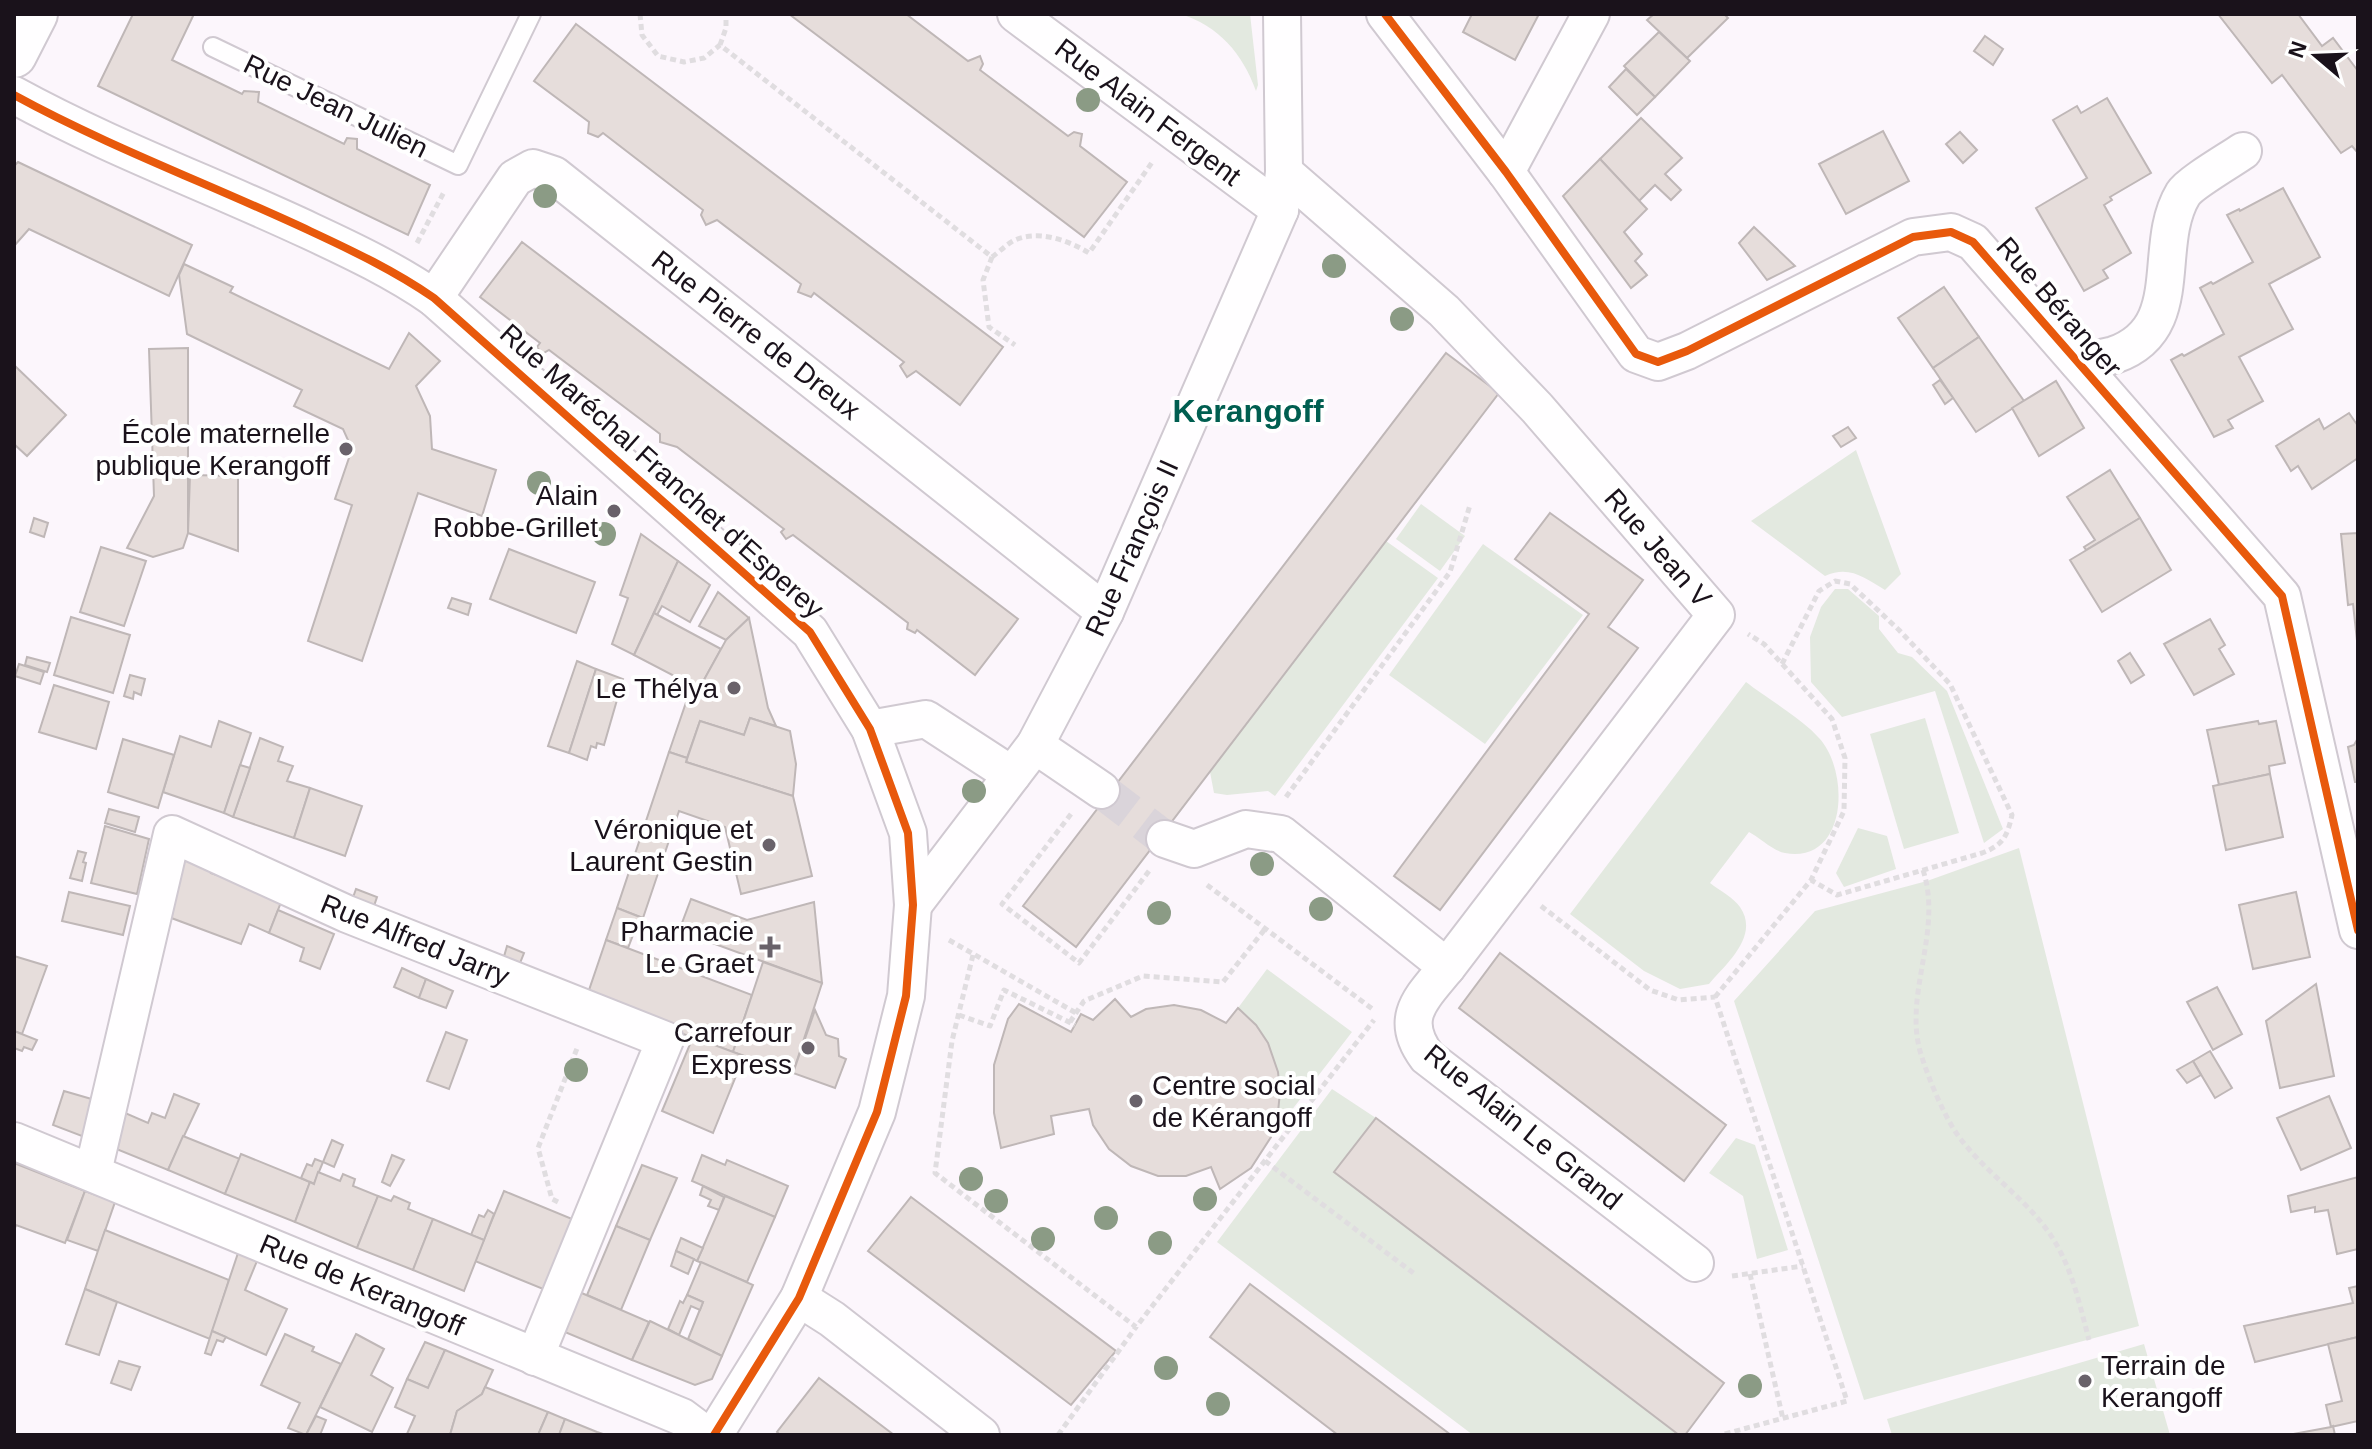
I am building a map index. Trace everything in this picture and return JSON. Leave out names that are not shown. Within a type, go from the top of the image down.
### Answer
[{"type":"street","points":[[14,55],[35,14]]},
{"type":"street","name":"Rue Alain Fergent","points":[[1016,14],[1280,210]]},
{"type":"street","name":"Rue François II","points":[[912,915],[1035,745],[1105,612],[1280,210],[1284,172],[1282,14]]},
{"type":"street","name":"Rue Béranger","points":[[1385,14],[1506,172],[1636,354],[1658,362],[1687,351],[1913,237],[1951,232],[1973,242],[2282,596],[2358,930]]},
{"type":"street","points":[[1506,172],[1591,14]]},
{"type":"street","name":"Rue Maréchal Franchet d'Esperey","points":[[14,95],[48,114],[363,255],[406,278],[434,298],[810,632],[870,729],[908,833],[912,915],[906,996],[877,1112],[799,1298],[714,1435]]},
{"type":"street","name":"Rue Béranger","points":[[2078,362],[2114,355],[2140,342],[2158,318],[2166,283],[2170,226],[2185,191],[2243,151]]},
{"type":"street","name":"Rue Pierre de Dreux","points":[[434,298],[515,178],[533,168],[554,175],[1105,612]]},
{"type":"street","name":"Rue Jean V","points":[[1284,172],[1444,311],[1537,408],[1716,615],[1447,967]]},
{"type":"street","points":[[870,729],[926,719],[1012,775]]},
{"type":"street","points":[[1035,745],[1097,787]]},
{"type":"street","points":[[1160,852],[1194,849],[1246,829],[1281,834],[1447,967]]},
{"type":"street","name":"Rue Alfred Jarry","points":[[93,1172],[172,834],[347,914],[665,1040],[535,1357]]},
{"type":"street","name":"Rue Alain Le Grand","points":[[1447,967],[1424,995],[1412,1021],[1416,1042],[1427,1057],[1695,1263]]},
{"type":"street","name":"Rue de Kerangoff","points":[[14,1141],[682,1417],[706,1435]]},
{"type":"street","points":[[799,1298],[832,1319],[981,1435]]},
{"type":"lane","points":[[458,165],[531,14]]},
{"type":"lane","name":"Rue Jean Julien","points":[[213,47],[458,165]]},
{"type":"path","points":[[640,14],[642,35],[658,56],[684,62],[704,58],[720,45],[726,28],[726,14]]},
{"type":"path","points":[[720,45],[992,257]]},
{"type":"path","points":[[1015,345],[989,327],[983,280],[992,257],[1014,240],[1037,235],[1073,243],[1089,253],[1173,131]]},
{"type":"path","points":[[403,239],[416,245],[458,165]]},
{"type":"path","points":[[1281,834],[1283,801],[1450,572],[1470,505]]},
{"type":"path","points":[[1782,664],[1819,591],[1835,581],[1850,584],[1950,684],[2012,815],[2007,836],[1999,846],[1837,895],[1811,880]]},
{"type":"path","points":[[1511,883],[1650,990],[1679,1000],[1715,997],[1811,880],[1844,811],[1845,758],[1832,719],[1764,644],[1716,615]]},
{"type":"path","points":[[1097,787],[1002,904],[1079,963],[1160,852]]},
{"type":"path","points":[[1923,870],[1927,881],[1930,925],[1917,1008],[1919,1049],[1957,1134],[2022,1201],[2055,1241],[2075,1285],[2089,1340]]},
{"type":"path","points":[[1058,1435],[1136,1327],[1379,1013],[1201,881]]},
{"type":"path","points":[[912,915],[973,955],[1076,1013]]},
{"type":"path","points":[[959,1015],[990,1026],[1004,990],[1073,1024],[1084,1001],[1143,976],[1223,982],[1265,929]]},
{"type":"path","points":[[973,955],[952,1041],[935,1173],[1136,1327]]},
{"type":"path","points":[[1715,997],[1847,1401],[1721,1435]]},
{"type":"path","points":[[552,1199],[538,1148],[591,1011]]},
{"type":"path","points":[[1265,1161],[1416,1275]]},
{"type":"path","points":[[1695,1263],[1725,1277],[1803,1266]]},
{"type":"path","points":[[1750,1274],[1783,1419]]},
{"type":"shaded area","points":[[1180,14],[1250,14],[1258,85],[1256,91],[1244,65],[1227,43],[1206,25]]},
{"type":"shaded area","points":[[1856,450],[1901,574],[1885,590],[1849,572],[1825,576],[1751,521]]},
{"type":"shaded area","points":[[1421,504],[1465,536],[1440,571],[1396,539]]},
{"type":"shaded area","points":[[1386,541],[1438,578],[1275,796],[1268,791],[1227,795],[1214,793],[1210,772]]},
{"type":"shaded area","points":[[1483,544],[1583,615],[1485,744],[1389,675]]},
{"type":"shaded area","points":[[1835,589],[1848,589],[1879,616],[1879,629],[1898,653],[1912,657],[1947,691],[2003,829],[1984,843],[1935,691],[1842,717],[1811,682],[1810,637],[1821,607]]},
{"type":"shaded area","points":[[1746,682],[1819,738],[1836,771],[1837,812],[1832,830],[1821,844],[1806,853],[1780,852],[1749,832],[1710,883],[1740,907],[1746,928],[1743,939],[1732,958],[1709,984],[1680,989],[1644,971],[1570,914]]},
{"type":"shaded area","points":[[1925,718],[1959,833],[1904,849],[1870,734]]},
{"type":"shaded area","points":[[1858,828],[1887,836],[1896,869],[1844,887],[1836,873]]},
{"type":"shaded area","points":[[2019,848],[2139,1326],[1864,1400],[1734,1001],[1815,911],[1927,881]]},
{"type":"shaded area","points":[[1267,969],[1352,1032],[1271,1137],[1280,1092],[1256,1025],[1238,1008]]},
{"type":"shaded area","points":[[1332,1089],[1376,1118],[1335,1173],[1679,1435],[1473,1435],[1217,1242]]},
{"type":"shaded area","points":[[1736,1138],[1755,1145],[1788,1250],[1757,1259],[1743,1196],[1709,1173]]},
{"type":"shaded area","name":"Terrain de Kerangoff","points":[[2144,1344],[2170,1435],[1892,1435],[1887,1419]]},
{"type":"building","points":[[133,14],[194,14],[172,60],[242,94],[244,91],[259,92],[258,102],[344,144],[347,138],[357,139],[357,149],[430,185],[408,235],[98,86]]},
{"type":"building","points":[[789,14],[906,14],[968,61],[980,56],[983,64],[980,70],[1068,136],[1074,132],[1082,134],[1080,146],[1127,182],[1084,237]]},
{"type":"building","points":[[1472,14],[1539,14],[1515,60],[1463,32]]},
{"type":"building","points":[[1654,14],[1724,14],[1728,18],[1687,58],[1647,20]]},
{"type":"building","points":[[2218,14],[2298,14],[2322,46],[2333,38],[2358,71],[2358,153],[2352,146],[2341,153],[2282,75],[2272,83]]},
{"type":"building","points":[[576,24],[1003,347],[960,405],[916,371],[907,377],[900,366],[904,362],[814,293],[811,297],[798,292],[801,284],[717,220],[706,225],[701,215],[703,210],[603,133],[598,137],[588,133],[589,122],[534,81]]},
{"type":"building","points":[[1659,32],[1690,61],[1655,97],[1624,66]]},
{"type":"building","points":[[1985,36],[2003,49],[1993,65],[1974,51]]},
{"type":"building","points":[[1626,69],[1655,97],[1637,115],[1609,87]]},
{"type":"building","points":[[2107,98],[2151,173],[2110,197],[2112,200],[2104,205],[2131,253],[2103,270],[2108,278],[2084,291],[2036,208],[2087,178],[2053,120],[2077,106],[2081,113]]},
{"type":"building","points":[[1641,118],[1682,158],[1665,174],[1681,190],[1671,200],[1655,185],[1639,201],[1600,159]]},
{"type":"building","points":[[1883,131],[1909,181],[1846,214],[1819,164]]},
{"type":"building","points":[[1960,132],[1977,150],[1963,163],[1946,144]]},
{"type":"building","points":[[1600,159],[1647,209],[1624,232],[1642,254],[1635,261],[1647,275],[1631,288],[1563,196]]},
{"type":"building","points":[[18,162],[192,245],[169,296],[29,229],[14,246],[14,166]]},
{"type":"building","points":[[2283,188],[2320,257],[2269,284],[2293,329],[2239,357],[2263,401],[2228,420],[2233,428],[2214,437],[2171,360],[2224,334],[2200,288],[2253,262],[2227,215]]},
{"type":"building","points":[[1754,227],[1795,266],[1767,280],[1739,243]]},
{"type":"building","points":[[522,242],[1018,619],[975,675],[917,630],[915,633],[907,629],[908,623],[793,535],[786,539],[781,532],[784,529],[677,447],[660,442],[660,434],[549,350],[542,354],[537,347],[540,343],[480,297]]},
{"type":"building","points":[[184,264],[233,287],[230,292],[389,369],[409,333],[440,361],[416,386],[430,416],[432,449],[496,470],[482,516],[418,493],[362,661],[308,641],[352,505],[335,499],[352,449],[343,429],[294,406],[302,390],[187,334],[179,275]]},
{"type":"building","points":[[1944,287],[1979,337],[1933,368],[1898,318]]},
{"type":"building","points":[[1979,337],[2024,401],[1976,432],[1933,368]]},
{"type":"building","points":[[188,348],[188,533],[183,548],[153,557],[127,548],[154,496],[149,349]]},
{"type":"building","points":[[1446,353],[1499,393],[1076,947],[1023,906]]},
{"type":"building","points":[[14,365],[66,415],[27,456],[14,444]]},
{"type":"building","points":[[1940,380],[1953,398],[1945,404],[1933,385]]},
{"type":"building","points":[[2056,381],[2084,428],[2039,456],[2012,408]]},
{"type":"building","points":[[2349,413],[2358,426],[2358,458],[2312,489],[2298,466],[2291,471],[2276,446],[2319,419],[2324,429]]},
{"type":"building","points":[[1848,427],[1856,438],[1841,447],[1833,436]]},
{"type":"building","points":[[2110,470],[2140,518],[2086,550],[2084,547],[2095,540],[2067,497]]},
{"type":"building","points":[[190,475],[238,476],[238,551],[188,533]]},
{"type":"building","points":[[1550,513],[1643,580],[1608,627],[1638,648],[1440,910],[1394,876],[1589,614],[1515,559]]},
{"type":"building","points":[[34,518],[48,523],[44,537],[30,532]]},
{"type":"building","points":[[2140,518],[2171,570],[2102,612],[2070,560]]},
{"type":"building","points":[[2358,533],[2358,650],[2353,604],[2348,605],[2341,534]]},
{"type":"building","points":[[641,534],[678,561],[634,655],[612,644],[628,598],[620,595]]},
{"type":"building","points":[[101,547],[146,561],[124,626],[80,612]]},
{"type":"building","points":[[509,549],[595,582],[576,633],[490,599]]},
{"type":"building","points":[[678,561],[710,585],[690,622],[662,606],[657,615],[654,613]]},
{"type":"building","points":[[718,592],[749,618],[726,640],[699,626]]},
{"type":"building","points":[[452,598],[471,604],[468,615],[448,608]]},
{"type":"building","points":[[654,613],[721,649],[699,689],[634,655]]},
{"type":"building","points":[[71,617],[130,635],[113,693],[54,675]]},
{"type":"building","points":[[749,618],[768,708],[776,726],[750,718],[744,735],[700,721],[687,758],[669,752],[692,685],[699,689],[726,640]]},
{"type":"building","points":[[2210,619],[2225,645],[2219,649],[2234,674],[2194,695],[2164,644]]},
{"type":"building","points":[[2130,653],[2144,675],[2131,683],[2118,661]]},
{"type":"building","points":[[27,657],[50,663],[47,672],[25,665]]},
{"type":"building","points":[[577,661],[596,669],[569,753],[548,746]]},
{"type":"building","points":[[19,664],[44,672],[40,684],[15,676]]},
{"type":"building","points":[[596,669],[623,679],[604,745],[597,743],[596,748],[591,746],[587,760],[569,753]]},
{"type":"building","points":[[130,675],[145,679],[141,695],[134,692],[133,699],[124,696]]},
{"type":"building","points":[[54,685],[109,702],[96,749],[39,732]]},
{"type":"building","points":[[750,718],[790,731],[796,764],[793,796],[686,762],[700,721],[744,735]]},
{"type":"building","points":[[219,721],[251,733],[224,813],[163,792],[180,736],[211,747]]},
{"type":"building","points":[[2258,721],[2259,724],[2276,721],[2285,763],[2269,766],[2270,774],[2219,785],[2207,730]]},
{"type":"building","points":[[260,738],[283,747],[278,761],[293,766],[287,781],[310,788],[294,838],[233,817]]},
{"type":"building","points":[[2358,738],[2358,782],[2355,782],[2348,747],[2354,745]]},
{"type":"building","points":[[123,739],[174,755],[158,808],[108,792]]},
{"type":"building","points":[[669,752],[687,758],[686,762],[793,796],[812,876],[741,894],[725,827],[679,811],[643,918],[617,908]]},
{"type":"building","points":[[240,765],[250,768],[233,817],[224,813]]},
{"type":"building","points":[[2270,774],[2283,837],[2226,850],[2213,786]]},
{"type":"building","points":[[310,788],[362,806],[345,856],[294,838]]},
{"type":"building","points":[[109,809],[139,817],[135,832],[105,823]]},
{"type":"building","points":[[105,826],[149,839],[137,894],[91,883]]},
{"type":"building","points":[[78,851],[86,853],[82,881],[70,878]]},
{"type":"building","points":[[179,854],[213,867],[211,873],[283,897],[269,933],[249,924],[241,944],[166,916]]},
{"type":"building","points":[[356,889],[377,897],[371,915],[350,906]]},
{"type":"building","points":[[69,892],[130,906],[123,935],[62,921]]},
{"type":"building","points":[[2296,892],[2310,957],[2253,969],[2239,905]]},
{"type":"building","name":"Pharmacie Le Graet","points":[[691,899],[747,920],[814,902],[822,983],[679,931]]},
{"type":"building","points":[[617,908],[640,917],[628,948],[606,940]]},
{"type":"building","points":[[278,910],[334,934],[320,969],[300,961],[304,948],[269,933]]},
{"type":"building","points":[[606,940],[752,995],[733,1052],[586,999]]},
{"type":"building","points":[[507,946],[524,953],[516,973],[501,967]]},
{"type":"building","points":[[1500,953],[1726,1125],[1684,1181],[1459,1008]]},
{"type":"building","points":[[14,956],[47,966],[22,1034],[14,1031]]},
{"type":"building","points":[[763,962],[822,983],[793,1073],[733,1052]]},
{"type":"building","points":[[402,968],[426,979],[419,998],[394,987]]},
{"type":"building","points":[[426,979],[453,991],[446,1008],[419,998]]},
{"type":"building","points":[[2316,984],[2334,1076],[2280,1088],[2266,1021]]},
{"type":"building","points":[[2217,987],[2242,1034],[2213,1050],[2187,1002]]},
{"type":"building","name":"Centre social de Kérangoff","points":[[1115,999],[1131,1017],[1146,1009],[1174,1005],[1201,1010],[1226,1023],[1238,1008],[1256,1025],[1268,1043],[1278,1072],[1280,1092],[1271,1137],[1251,1168],[1220,1189],[1211,1167],[1186,1176],[1158,1176],[1131,1166],[1109,1149],[1093,1125],[1089,1109],[1051,1116],[1054,1134],[1001,1148],[994,1113],[994,1065],[1008,1019],[1019,1004],[1071,1032],[1081,1014],[1093,1020]]},
{"type":"building","points":[[815,1010],[826,1035],[838,1039],[839,1056],[846,1059],[835,1088],[793,1073]]},
{"type":"building","points":[[14,1031],[37,1040],[32,1050],[14,1048]]},
{"type":"building","points":[[446,1032],[467,1040],[449,1089],[427,1081]]},
{"type":"building","points":[[693,1037],[744,1056],[713,1133],[662,1111]]},
{"type":"building","points":[[2210,1051],[2232,1088],[2215,1098],[2193,1061]]},
{"type":"building","points":[[2193,1061],[2201,1075],[2187,1083],[2177,1070]]},
{"type":"building","points":[[64,1091],[95,1100],[87,1138],[53,1125]]},
{"type":"building","points":[[174,1094],[199,1104],[168,1170],[109,1146],[123,1112],[148,1123],[152,1113],[165,1118]]},
{"type":"building","points":[[2329,1096],[2351,1148],[2301,1170],[2277,1118]]},
{"type":"building","points":[[1376,1118],[1724,1383],[1685,1435],[1679,1435],[1334,1172]]},
{"type":"building","points":[[183,1136],[240,1159],[225,1194],[168,1170]]},
{"type":"building","points":[[332,1140],[343,1145],[334,1167],[323,1162]]},
{"type":"building","points":[[241,1154],[310,1182],[295,1222],[225,1194]]},
{"type":"building","points":[[392,1155],[404,1160],[390,1186],[382,1182]]},
{"type":"building","points":[[702,1155],[725,1165],[727,1160],[788,1186],[775,1217],[692,1181]]},
{"type":"building","points":[[315,1159],[323,1162],[314,1184],[301,1178],[307,1164],[312,1166]]},
{"type":"building","points":[[14,1163],[85,1191],[65,1243],[16,1225],[14,1231]]},
{"type":"building","points":[[642,1165],[677,1178],[650,1240],[616,1226]]},
{"type":"building","points":[[318,1172],[340,1181],[343,1174],[355,1179],[353,1186],[378,1196],[357,1248],[295,1222],[310,1182],[314,1184]]},
{"type":"building","points":[[2358,1177],[2358,1249],[2337,1254],[2328,1210],[2315,1212],[2315,1207],[2291,1212],[2288,1196]]},
{"type":"building","points":[[703,1186],[724,1197],[719,1210],[708,1206],[711,1200],[700,1195]]},
{"type":"building","points":[[85,1191],[115,1202],[98,1251],[67,1240]]},
{"type":"building","points":[[504,1191],[577,1221],[548,1291],[475,1261]]},
{"type":"building","points":[[378,1196],[391,1201],[394,1196],[410,1203],[408,1209],[433,1219],[413,1270],[357,1248]]},
{"type":"building","points":[[725,1196],[775,1217],[747,1282],[697,1261]]},
{"type":"building","points":[[911,1197],[1116,1351],[1071,1405],[868,1251]]},
{"type":"building","points":[[488,1210],[494,1214],[484,1240],[471,1235],[479,1215],[484,1217]]},
{"type":"building","points":[[433,1219],[484,1240],[464,1291],[413,1270]]},
{"type":"building","points":[[616,1226],[650,1240],[621,1310],[587,1295]]},
{"type":"building","points":[[105,1230],[229,1280],[210,1339],[85,1289]]},
{"type":"building","points":[[681,1238],[703,1248],[697,1261],[676,1251]]},
{"type":"building","points":[[676,1251],[694,1259],[688,1274],[671,1266]]},
{"type":"building","points":[[238,1253],[257,1261],[245,1290],[287,1309],[266,1355],[212,1331]]},
{"type":"building","points":[[701,1262],[753,1285],[722,1356],[688,1339],[703,1302],[687,1295]]},
{"type":"building","points":[[1250,1284],[1451,1435],[1338,1435],[1210,1337]]},
{"type":"building","points":[[2358,1286],[2358,1337],[2255,1362],[2244,1326],[2353,1303],[2349,1288]]},
{"type":"building","points":[[85,1289],[117,1302],[99,1355],[66,1344]]},
{"type":"building","points":[[577,1291],[649,1322],[632,1360],[560,1330]]},
{"type":"building","points":[[687,1295],[703,1302],[700,1310],[691,1306],[679,1335],[668,1329],[680,1301],[683,1303]]},
{"type":"building","points":[[650,1321],[722,1356],[712,1379],[695,1385],[632,1360]]},
{"type":"building","points":[[212,1331],[226,1337],[223,1342],[217,1340],[211,1355],[205,1353]]},
{"type":"building","points":[[285,1334],[341,1364],[306,1435],[288,1428],[300,1403],[261,1385]]},
{"type":"building","points":[[356,1334],[384,1349],[371,1375],[393,1388],[372,1432],[320,1407]]},
{"type":"building","points":[[2358,1337],[2358,1421],[2331,1427],[2326,1405],[2342,1401],[2328,1344]]},
{"type":"building","points":[[425,1342],[445,1350],[428,1388],[407,1379]]},
{"type":"building","points":[[445,1350],[493,1370],[482,1394],[457,1411],[450,1435],[407,1434],[415,1416],[395,1407],[407,1379],[428,1388]]},
{"type":"building","points":[[119,1361],[140,1367],[131,1390],[111,1383]]},
{"type":"building","points":[[819,1378],[894,1435],[780,1435],[777,1432]]},
{"type":"building","points":[[485,1387],[548,1412],[538,1435],[450,1435],[457,1411],[482,1394]]},
{"type":"building","points":[[548,1412],[565,1419],[559,1435],[538,1435]]},
{"type":"building","points":[[316,1416],[326,1420],[320,1435],[310,1435],[307,1433]]},
{"type":"building","points":[[565,1419],[597,1432],[606,1435],[559,1435]]},
{"type":"building","points":[[2331,1427],[2335,1435],[2288,1435]]},
{"type":"tunnel","points":[[1101,790],[1165,839]]},
{"type":"cycle path","points":[[1385,14],[1506,172],[1636,354],[1658,362],[1687,351],[1913,237],[1951,232],[1973,242],[2282,596],[2358,930]]},
{"type":"cycle path","points":[[14,95],[87,132],[342,246],[434,298],[810,632],[870,729],[908,833],[913,905],[906,996],[877,1112],[799,1298],[714,1435]]},
{"type":"place","name":"École maternelle publique Kerangoff","points":[[346,449]]},
{"type":"place","name":"Alain Robbe-Grillet","points":[[614,511]]},
{"type":"place","name":"Le Thélya","points":[[734,688]]},
{"type":"place","name":"Véronique et Laurent Gestin","points":[[769,845]]},
{"type":"place","name":"Pharmacie Le Graet","points":[[770,947]]},
{"type":"place","name":"Carrefour Express","points":[[808,1048]]},
{"type":"place","name":"Centre social de Kérangoff","points":[[1136,1101]]},
{"type":"place","name":"Terrain de Kerangoff","points":[[2085,1381]]},
{"type":"district","name":"Kerangoff","points":[[1248,411]]}]
